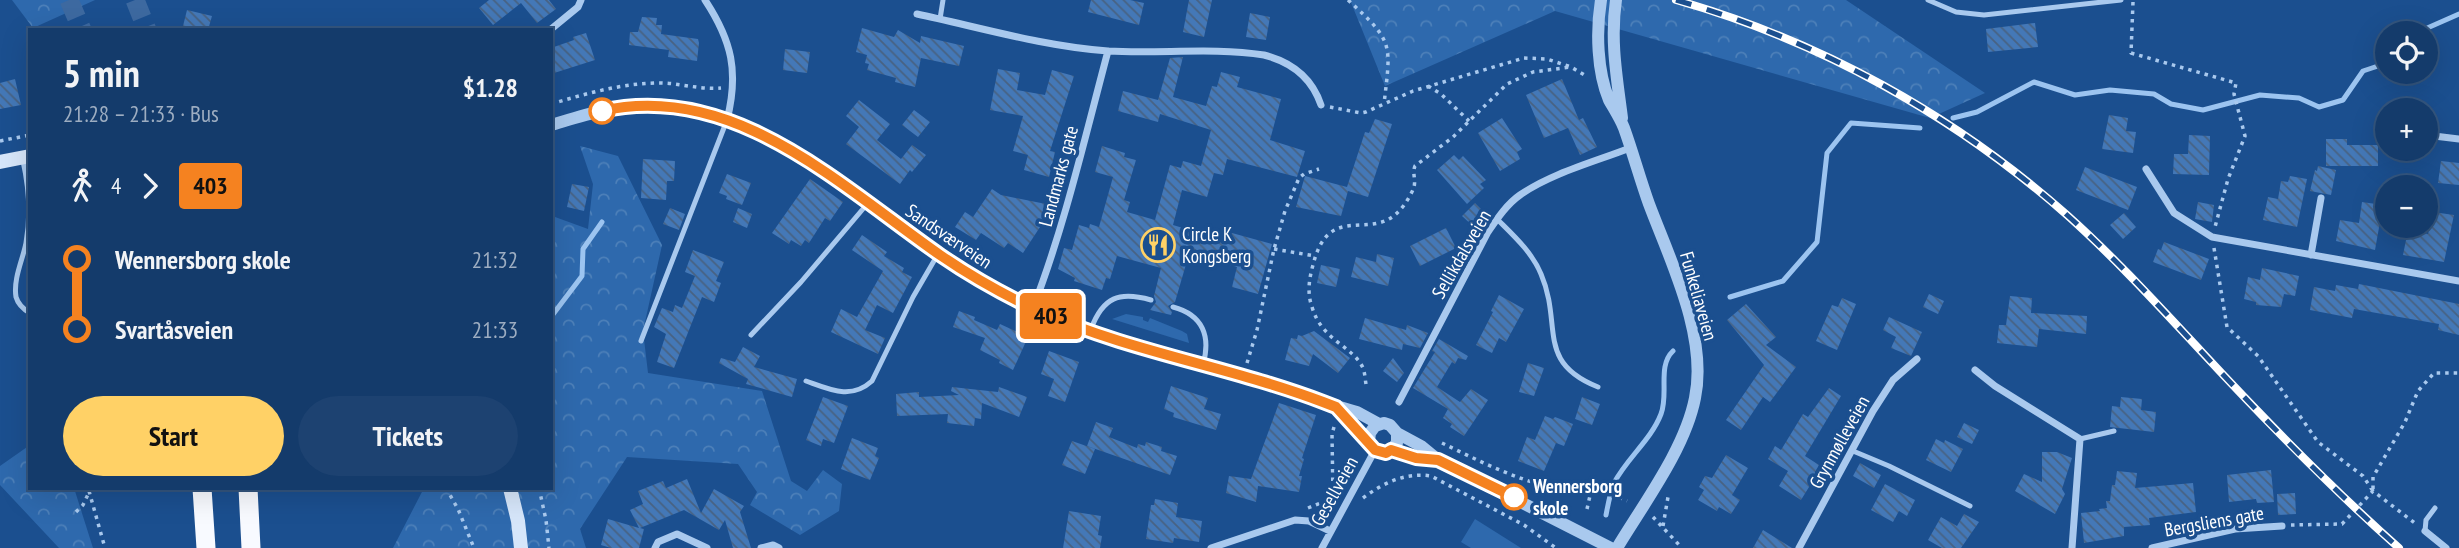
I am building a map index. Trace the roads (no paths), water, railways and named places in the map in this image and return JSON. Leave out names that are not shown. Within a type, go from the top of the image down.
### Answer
[{"type":"highway","points":[[202,490],[206,548]]},
{"type":"highway","points":[[248,490],[251,548]]},
{"type":"main road","points":[[0,162],[26,157]]},
{"type":"main road","points":[[510,490],[521,548]]},
{"type":"street","points":[[552,28],[578,7],[581,0]]},
{"type":"street","points":[[705,0],[721,24],[732,63],[733,89],[727,120]]},
{"type":"street","name":"Funkeliaveien","points":[[1601,0],[1599,51],[1605,86],[1608,98],[1623,125]]},
{"type":"street","name":"Funkeliaveien","points":[[1616,0],[1613,52],[1623,125],[1689,317],[1696,350],[1698,382],[1692,411],[1684,431],[1617,548]]},
{"type":"street","points":[[917,14],[1063,45],[1108,51],[1264,55],[1298,71],[1313,89],[1321,105]]},
{"type":"street","name":"Landmarks gate","points":[[1033,308],[1061,225],[1108,51]]},
{"type":"street","name":"Sandsværveien","points":[[553,124],[591,113],[643,105],[677,107],[727,120],[794,152],[938,254],[986,285],[1033,308],[1090,331],[1292,391],[1338,409],[1357,412],[1379,424]]},
{"type":"street","points":[[2438,136],[2459,139]]},
{"type":"street","name":"Sellikdalsveien","points":[[1399,402],[1497,219],[1520,195],[1630,148]]},
{"type":"street","points":[[2146,169],[2174,213],[2212,237],[2311,256],[2458,278]]},
{"type":"street","points":[[2311,256],[2321,198]]},
{"type":"street","name":"Grynmølleveien","points":[[1799,548],[1883,394],[1893,380],[1917,359]]},
{"type":"street","points":[[1975,370],[1995,386],[2080,439],[2072,548]]},
{"type":"street","name":"Sandsværveien","points":[[1338,409],[1372,446]]},
{"type":"street","points":[[1397,433],[1397,443],[1386,453],[1372,446],[1372,429],[1379,424],[1390,425],[1397,433],[1421,446],[1438,460],[1611,548]]},
{"type":"street","name":"Gesellveien","points":[[1322,548],[1372,446]]},
{"type":"street","points":[[1391,450],[1416,458],[1438,460]]},
{"type":"street","points":[[1211,548],[1302,519],[1330,531]]},
{"type":"street","name":"Bergsliens gate","points":[[2152,548],[2235,529],[2282,526]]},
{"type":"street","points":[[2424,531],[2446,548]]},
{"type":"street","points":[[655,548],[658,542],[677,534],[707,548]]},
{"type":"street","points":[[761,548],[773,545],[779,548]]},
{"type":"lane","points":[[940,19],[943,0]]},
{"type":"lane","points":[[1928,0],[1956,12],[1984,15],[2121,0]]},
{"type":"lane","points":[[641,341],[727,120]]},
{"type":"lane","points":[[26,157],[28,181]]},
{"type":"lane","points":[[751,335],[801,282],[868,203]]},
{"type":"lane","points":[[1497,219],[1532,258],[1540,271],[1552,308],[1555,343],[1563,365],[1580,380],[1598,387]]},
{"type":"lane","points":[[28,228],[16,284],[20,305],[28,311]]},
{"type":"lane","points":[[806,381],[848,393],[862,389],[873,381],[913,297],[938,254]]},
{"type":"lane","points":[[1090,331],[1101,309],[1115,298],[1125,295],[1151,300]]},
{"type":"lane","points":[[1173,307],[1195,317],[1204,327],[1207,351],[1203,365]]},
{"type":"lane","points":[[2080,439],[2114,431]]},
{"type":"lane","points":[[1853,451],[1970,506]]},
{"type":"lane","points":[[2424,531],[2435,508]]},
{"type":"waterway","points":[[2438,23],[2459,14]]},
{"type":"waterway","points":[[1953,118],[1977,112],[2034,82],[2075,95],[2110,90],[2154,94],[2171,104],[2203,110],[2260,95],[2299,98],[2319,107],[2343,100],[2363,71],[2375,67]]},
{"type":"waterway","points":[[1730,297],[1783,281],[1817,242],[1827,153],[1851,123],[1920,128]]},
{"type":"waterway","points":[[553,314],[582,276],[583,249],[602,222]]},
{"type":"waterway","points":[[1606,515],[1614,483],[1661,414],[1664,372],[1668,357],[1673,351]]},
{"type":"tunnel","points":[[69,0],[81,28]]},
{"type":"tunnel","points":[[135,0],[146,28]]},
{"type":"railway","points":[[1676,0],[1782,37],[1883,85],[1932,114],[2024,179],[2102,247],[2297,452],[2399,548]]},
{"type":"place","name":"Circle K Kongsberg","points":[[1158,245]]},
{"type":"place","name":"Wennersborg skole","points":[[1514,497]]}]
